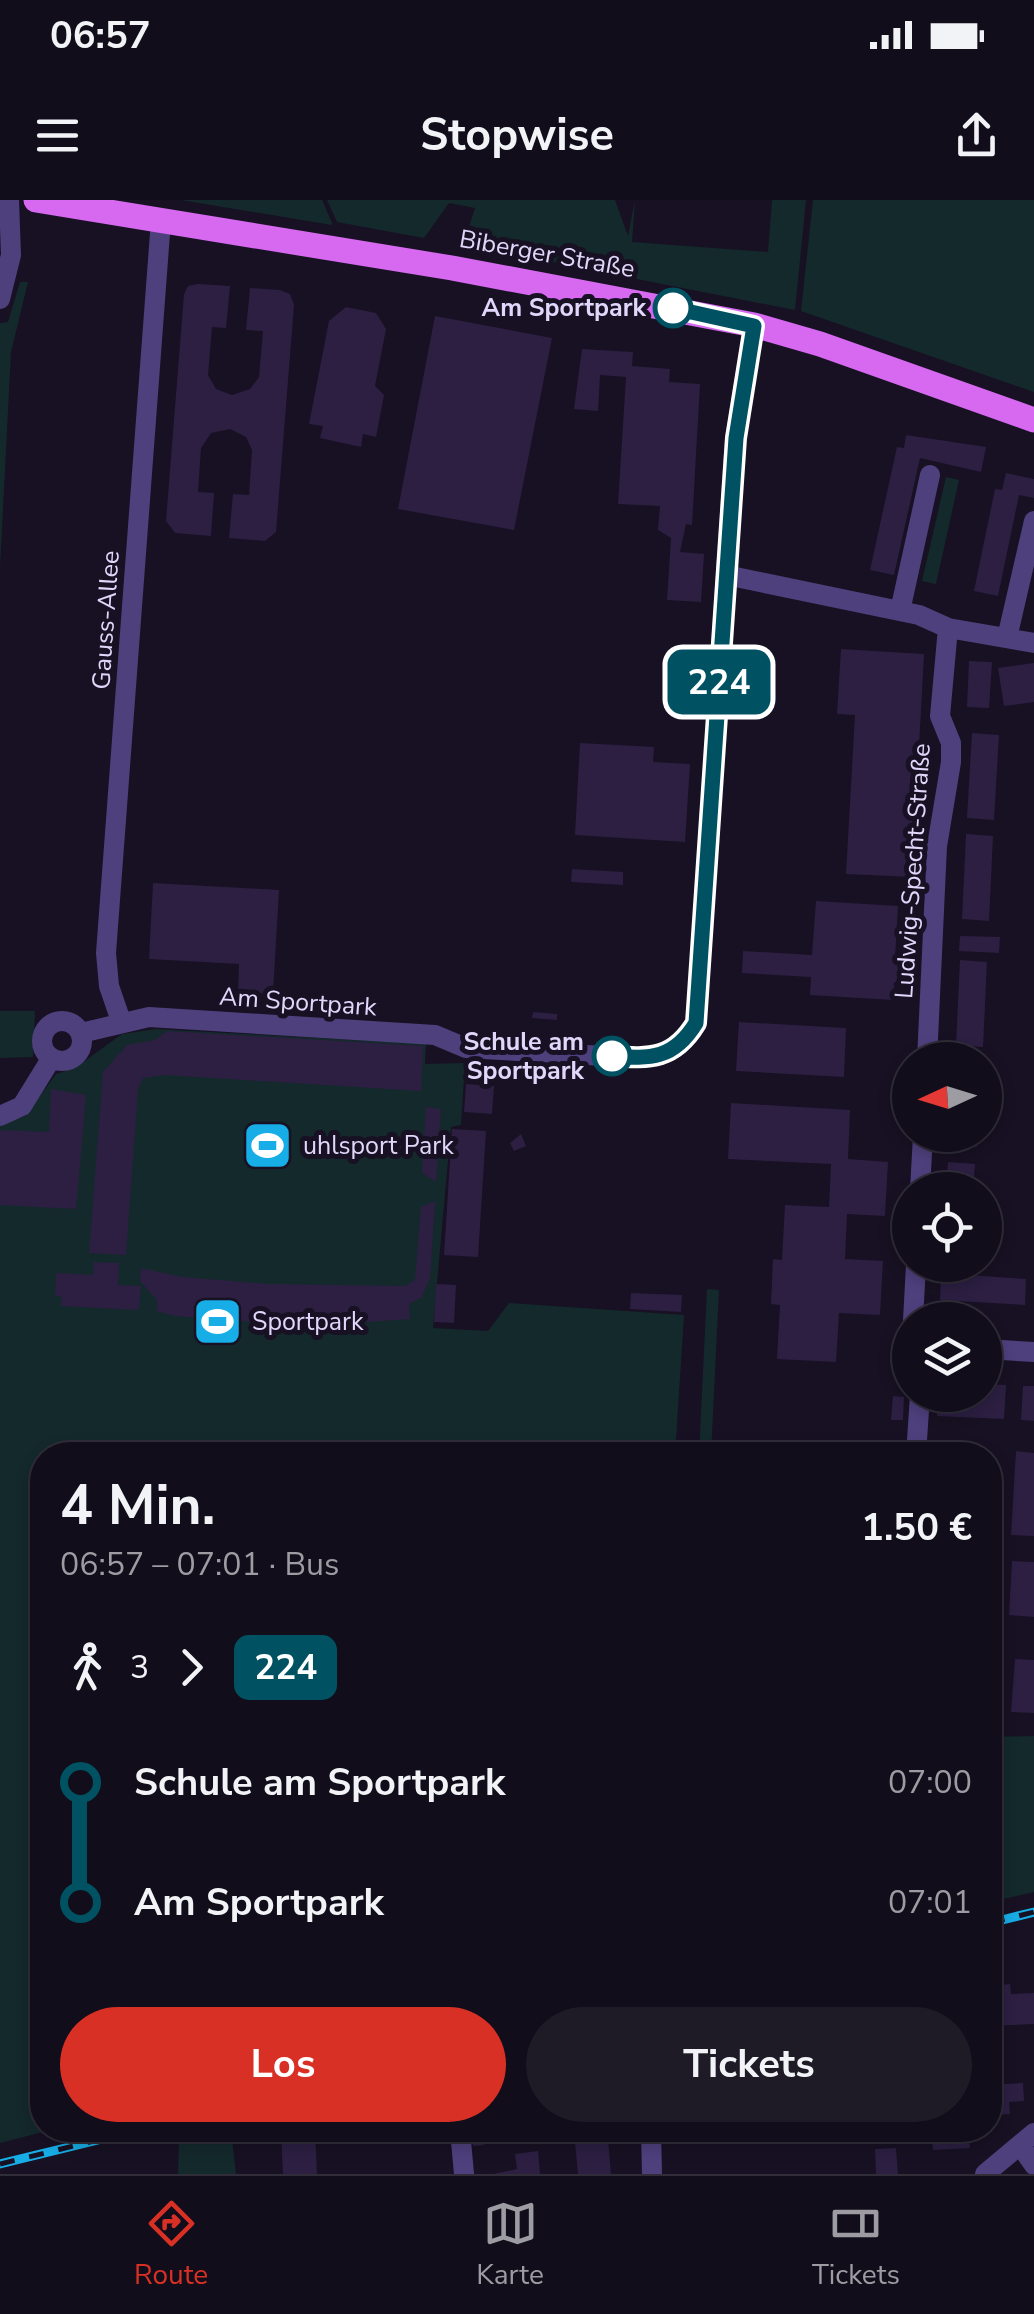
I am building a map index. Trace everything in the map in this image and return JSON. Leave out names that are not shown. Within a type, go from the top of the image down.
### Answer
[{"type":"main road","name":"Biberger Straße","points":[[36,200],[452,268],[754,326],[1034,420]]},
{"type":"street","points":[[0,299],[11,255],[8,200]]},
{"type":"street","name":"Gauss-Allee","points":[[121,1021],[106,972],[106,953],[161,220]]},
{"type":"street","name":"Am Sportpark","points":[[81,1033],[149,1017],[435,1035],[466,1048],[639,1058],[661,1057],[677,1049],[696,1023],[736,438],[754,326]]},
{"type":"street","points":[[900,611],[930,475]]},
{"type":"street","points":[[1008,638],[1034,521]]},
{"type":"street","points":[[726,575],[900,611],[948,628],[1034,643]]},
{"type":"street","name":"Ludwig-Specht-Straße","points":[[928,1042],[937,846],[951,762],[951,743],[940,716],[948,628]]},
{"type":"street","name":"Am Sportpark","points":[[64,1020],[81,1033],[78,1052],[61,1062],[51,1059],[41,1040],[46,1028],[64,1020]]},
{"type":"street","name":"Am Sportpark","points":[[0,1116],[22,1106],[51,1059]]},
{"type":"street","points":[[1002,1350],[1034,1352]]},
{"type":"street","points":[[917,1442],[919,1412]]},
{"type":"street","points":[[985,2174],[1027,2139],[1034,2166]]},
{"type":"street","points":[[461,2142],[464,2174]]},
{"type":"street","points":[[652,2142],[652,2174]]},
{"type":"green space","points":[[181,200],[322,200],[332,225]]},
{"type":"green space","points":[[327,200],[615,200],[628,236],[635,200],[632,242],[768,252],[772,200],[806,200],[795,310],[474,247],[465,239],[475,208],[449,203],[424,238],[337,222]]},
{"type":"green space","points":[[813,200],[1034,200],[1034,392],[801,311]]},
{"type":"green space","points":[[20,282],[28,282],[11,352],[0,567],[0,323],[8,322]]},
{"type":"green space","points":[[946,477],[959,480],[936,584],[922,581]]},
{"type":"green space","points":[[0,1011],[35,1011],[33,1057],[0,1058]]},
{"type":"green space","name":"Sportpark","points":[[156,1029],[426,1044],[425,1064],[465,1063],[461,1125],[451,1127],[433,1328],[488,1331],[509,1303],[684,1315],[676,1442],[30,1442],[30,2135],[0,2143],[0,1124],[25,1116],[56,1074],[75,1068],[122,1034]]},
{"type":"green space","points":[[707,1289],[719,1290],[712,1442],[700,1442]]},
{"type":"green space","points":[[1034,1736],[1034,1892],[1002,1899],[1002,1737]]},
{"type":"green space","points":[[179,2142],[232,2142],[236,2174],[178,2174]]},
{"type":"building","points":[[188,286],[230,286],[226,328],[212,327],[208,375],[216,389],[232,395],[250,389],[259,377],[263,331],[246,330],[250,288],[280,290],[290,294],[294,305],[276,532],[265,541],[229,538],[233,494],[249,495],[252,450],[246,437],[230,429],[211,433],[201,448],[198,492],[214,493],[211,536],[175,533],[166,521],[184,294]]},
{"type":"building","points":[[346,307],[376,313],[386,329],[375,386],[384,395],[376,437],[363,434],[361,447],[320,438],[323,426],[309,424],[329,321]]},
{"type":"building","points":[[435,316],[552,338],[514,530],[398,509]]},
{"type":"building","points":[[582,349],[633,352],[632,366],[670,369],[669,382],[700,384],[692,525],[686,524],[680,552],[704,554],[701,602],[667,600],[671,538],[658,530],[660,506],[618,504],[626,377],[600,375],[598,411],[574,409]]},
{"type":"building","points":[[906,435],[986,447],[981,472],[920,458],[894,575],[870,570],[897,447],[904,448]]},
{"type":"building","points":[[1006,473],[1034,479],[1034,498],[1019,495],[998,596],[974,591],[995,489],[1002,490]]},
{"type":"building","points":[[841,649],[924,654],[912,877],[846,874],[855,715],[837,714]]},
{"type":"building","points":[[969,661],[992,662],[989,708],[967,707]]},
{"type":"building","points":[[1034,663],[1034,702],[1004,706],[998,668]]},
{"type":"building","points":[[972,733],[999,735],[994,820],[967,818]]},
{"type":"building","points":[[580,743],[654,747],[653,762],[690,764],[685,842],[575,835]]},
{"type":"building","points":[[966,834],[993,836],[989,921],[962,919]]},
{"type":"building","points":[[572,869],[623,872],[623,885],[571,882]]},
{"type":"building","points":[[153,883],[279,890],[273,994],[238,992],[239,964],[149,959]]},
{"type":"building","points":[[816,901],[898,906],[895,958],[904,959],[903,983],[894,982],[893,1000],[810,995],[811,977],[742,973],[743,951],[812,955]]},
{"type":"building","points":[[960,936],[1000,937],[999,953],[959,951]]},
{"type":"building","points":[[960,960],[987,962],[983,1042],[956,1042]]},
{"type":"building","points":[[533,1012],[557,1014],[557,1020],[532,1018]]},
{"type":"building","points":[[739,1022],[846,1028],[844,1077],[736,1071]]},
{"type":"building","points":[[167,1031],[423,1046],[421,1091],[164,1075],[143,1078],[138,1089],[126,1255],[89,1253],[103,1072],[127,1045],[155,1040]]},
{"type":"building","points":[[466,1084],[494,1086],[492,1114],[464,1112]]},
{"type":"building","points":[[51,1089],[86,1095],[76,1209],[0,1205],[0,1130],[49,1132]]},
{"type":"building","points":[[731,1103],[850,1110],[848,1159],[888,1162],[885,1216],[847,1214],[845,1259],[883,1261],[880,1315],[839,1313],[836,1362],[777,1359],[780,1305],[771,1304],[773,1259],[782,1260],[785,1205],[829,1207],[831,1164],[728,1159]]},
{"type":"building","points":[[426,1107],[441,1109],[436,1182],[422,1173]]},
{"type":"building","points":[[452,1129],[486,1131],[478,1257],[444,1255]]},
{"type":"building","points":[[521,1134],[526,1146],[514,1151],[510,1143]]},
{"type":"building","points":[[948,1162],[975,1164],[974,1172],[947,1172]]},
{"type":"building","points":[[435,1201],[430,1278],[422,1297],[409,1304],[410,1319],[307,1326],[175,1316],[157,1311],[157,1300],[140,1281],[141,1268],[182,1277],[269,1284],[405,1286],[415,1280],[421,1207]]},
{"type":"building","points":[[94,1262],[119,1263],[118,1285],[141,1286],[139,1310],[61,1306],[62,1297],[55,1296],[56,1273],[93,1275]]},
{"type":"building","points":[[1026,1279],[1025,1305],[940,1300],[941,1282]]},
{"type":"building","points":[[436,1284],[456,1285],[454,1323],[434,1322]]},
{"type":"building","points":[[631,1293],[682,1295],[681,1312],[630,1309]]},
{"type":"building","points":[[1002,1385],[1006,1385],[1004,1419],[937,1416],[937,1412],[1002,1412]]},
{"type":"building","points":[[1023,1386],[1034,1386],[1034,1421],[1021,1420]]},
{"type":"building","points":[[892,1408],[892,1412],[903,1412],[903,1420],[891,1420]]},
{"type":"building","points":[[1016,1451],[1034,1453],[1034,1536],[1011,1535]]},
{"type":"building","points":[[1012,1561],[1034,1562],[1034,1617],[1009,1615]]},
{"type":"building","points":[[1015,1659],[1034,1660],[1034,1713],[1011,1712]]},
{"type":"building","points":[[1010,1984],[1011,1994],[1034,1993],[1034,2024],[1002,2025],[1002,1985]]},
{"type":"building","points":[[1023,2083],[1024,2101],[1009,2102],[1010,2114],[1002,2115],[1002,2084]]},
{"type":"building","points":[[281,2142],[316,2142],[317,2174],[283,2174]]},
{"type":"building","points":[[575,2142],[608,2142],[611,2174],[578,2174]]},
{"type":"building","points":[[932,2142],[969,2142],[970,2148],[933,2150]]},
{"type":"building","points":[[896,2148],[898,2174],[876,2174],[875,2149]]},
{"type":"building","points":[[538,2151],[540,2174],[494,2174],[517,2169],[515,2154]]},
{"type":"railway","points":[[1002,1920],[1034,1912]]},
{"type":"railway","points":[[0,2164],[90,2142]]},
{"type":"bus line","name":"224","points":[[612,1056],[661,1057],[677,1049],[696,1023],[736,438],[754,326],[673,308]]},
{"type":"place","name":"Am Sportpark","points":[[673,308]]},
{"type":"place","name":"Schule am Sportpark","points":[[612,1056]]},
{"type":"place","name":"uhlsport Park","points":[[268,1146]]},
{"type":"place","name":"Sportpark","points":[[217,1322]]}]
